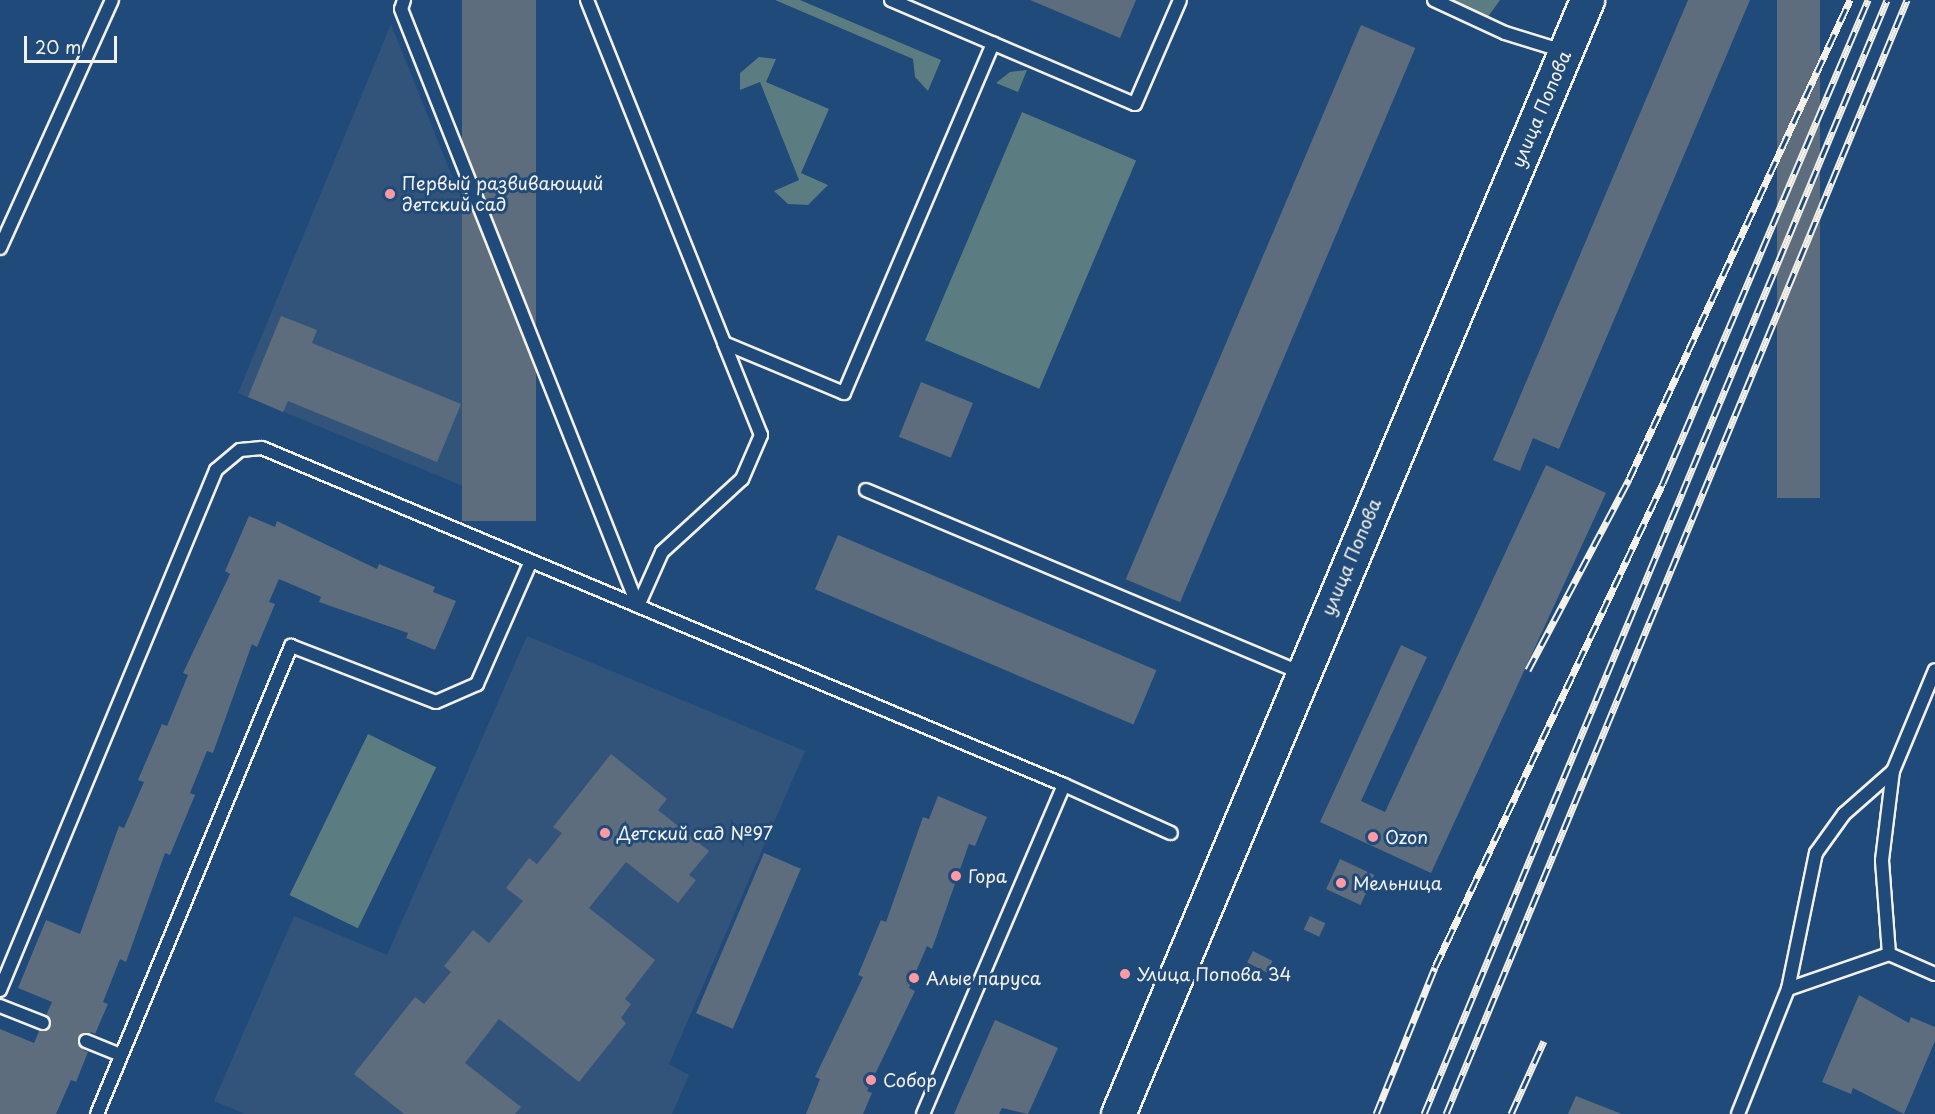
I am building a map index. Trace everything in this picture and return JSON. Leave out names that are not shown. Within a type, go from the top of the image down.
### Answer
[{"type":"street","name":"улица Попова","points":[[1118,1114],[1587,0]]},
{"type":"lane","points":[[0,248],[112,0]]},
{"type":"lane","points":[[404,0],[401,9],[638,606]]},
{"type":"lane","points":[[588,0],[761,435],[742,479],[662,552],[638,606]]},
{"type":"lane","points":[[891,0],[1135,104],[1180,0]]},
{"type":"lane","points":[[1434,0],[1505,33],[1566,52]]},
{"type":"lane","points":[[724,343],[844,393],[993,43]]},
{"type":"lane","points":[[0,990],[224,458],[262,448],[1064,785],[1171,833]]},
{"type":"lane","points":[[866,490],[1302,673]]},
{"type":"lane","points":[[97,1114],[291,646],[436,702],[477,684],[531,561]]},
{"type":"lane","points":[[1888,954],[1882,860],[1893,771],[1935,670]]},
{"type":"lane","points":[[1738,1114],[1788,989],[1816,853],[1844,814],[1893,771]]},
{"type":"lane","points":[[923,1114],[1064,785]]},
{"type":"lane","points":[[1788,989],[1888,954],[1935,974]]},
{"type":"lane","points":[[0,1006],[43,1023]]},
{"type":"lane","points":[[87,1041],[121,1055]]},
{"type":"shaded area","name":"Первый развивающий детский сад","points":[[391,24],[527,363],[475,491],[238,393]]},
{"type":"shaded area","name":"Детский сад №97","points":[[527,636],[805,751],[669,1064],[689,1075],[672,1114],[245,1114],[214,1101],[294,916],[387,955]]},
{"type":"green space","points":[[775,0],[800,0],[941,60],[928,91],[915,77],[913,59]]},
{"type":"green space","points":[[1440,0],[1500,0],[1485,21]]},
{"type":"green space","points":[[759,57],[776,59],[766,82],[829,109],[801,173],[828,185],[808,205],[788,204],[774,191],[799,180],[760,82],[740,90],[740,73]]},
{"type":"green space","points":[[1027,70],[1018,92],[996,83],[1010,72]]},
{"type":"green space","points":[[1022,112],[1136,160],[1039,389],[925,340]]},
{"type":"green space","points":[[368,734],[436,767],[358,928],[290,895]]},
{"type":"building","points":[[462,0],[536,0],[536,521],[462,521]]},
{"type":"building","points":[[1030,0],[1136,0],[1120,38]]},
{"type":"building","points":[[1688,0],[1750,0],[1559,449],[1533,438],[1520,471],[1493,460]]},
{"type":"building","points":[[1777,0],[1820,0],[1820,498],[1777,498]]},
{"type":"building","points":[[1361,25],[1415,48],[1180,602],[1126,579]]},
{"type":"building","points":[[281,316],[317,330],[312,343],[461,404],[437,462],[288,401],[283,412],[248,397]]},
{"type":"building","points":[[921,382],[973,403],[951,458],[899,437]]},
{"type":"building","points":[[1546,465],[1606,493],[1431,873],[1320,822],[1401,645],[1427,657],[1361,801],[1385,812]]},
{"type":"building","points":[[249,516],[275,527],[277,521],[377,569],[379,564],[435,587],[433,592],[456,601],[435,650],[406,638],[408,633],[319,602],[321,597],[279,579],[269,602],[275,604],[257,647],[252,644],[213,753],[207,751],[190,793],[195,795],[170,855],[165,853],[126,962],[120,959],[103,1002],[108,1004],[95,1034],[91,1032],[86,1041],[83,1050],[88,1052],[76,1082],[71,1080],[56,1114],[0,1114],[0,1029],[34,1043],[52,1002],[18,988],[46,920],[80,934],[119,826],[124,828],[144,782],[138,780],[162,724],[167,726],[188,675],[183,673],[230,574],[225,571]]},
{"type":"building","points":[[838,535],[1156,670],[1133,725],[815,589]]},
{"type":"building","points":[[611,754],[667,799],[658,810],[709,851],[689,875],[696,880],[678,903],[626,862],[589,908],[655,960],[625,999],[631,1004],[621,1018],[626,1023],[579,1082],[499,1019],[465,1063],[521,1107],[515,1114],[404,1114],[354,1074],[415,997],[424,1004],[451,972],[444,966],[473,930],[489,943],[523,901],[506,888],[529,858],[537,864],[562,833],[553,827]]},
{"type":"building","points":[[938,796],[987,817],[975,846],[969,844],[932,949],[927,946],[909,988],[915,991],[867,1091],[872,1093],[863,1114],[806,1114],[820,1079],[815,1077],[863,977],[858,975],[881,920],[886,922],[923,817],[929,819]]},
{"type":"building","points":[[764,853],[801,869],[733,1029],[696,1013]]},
{"type":"building","points":[[1340,859],[1374,875],[1360,905],[1326,889]]},
{"type":"building","points":[[1310,916],[1325,923],[1319,937],[1304,930]]},
{"type":"building","points":[[1253,951],[1273,961],[1267,973],[1247,963]]},
{"type":"building","points":[[1859,995],[1909,1023],[1911,1017],[1935,1027],[1935,1041],[1904,1114],[1853,1088],[1851,1094],[1822,1082]]},
{"type":"building","points":[[995,1020],[1058,1048],[1028,1114],[1002,1108],[999,1114],[954,1114]]},
{"type":"building","points":[[1576,1096],[1622,1114],[1568,1114]]},
{"type":"railway","points":[[1528,670],[1629,479],[1850,0]]},
{"type":"railway","points":[[1376,1114],[1435,967],[1663,483],[1868,0]]},
{"type":"railway","points":[[1424,1114],[1887,0]]},
{"type":"railway","points":[[1446,1114],[1907,0]]},
{"type":"railway","points":[[1511,1114],[1544,1041]]},
{"type":"place","name":"Первый развивающий детский сад","points":[[390,194]]},
{"type":"place","name":"Детский сад №97","points":[[605,833]]},
{"type":"place","name":"Ozon","points":[[1373,837]]},
{"type":"place","name":"Гора","points":[[956,876]]},
{"type":"place","name":"Мельница","points":[[1341,883]]},
{"type":"place","name":"Улица Попова 34","points":[[1125,974]]},
{"type":"place","name":"Алые паруса","points":[[914,978]]},
{"type":"place","name":"Собор","points":[[871,1080]]}]
